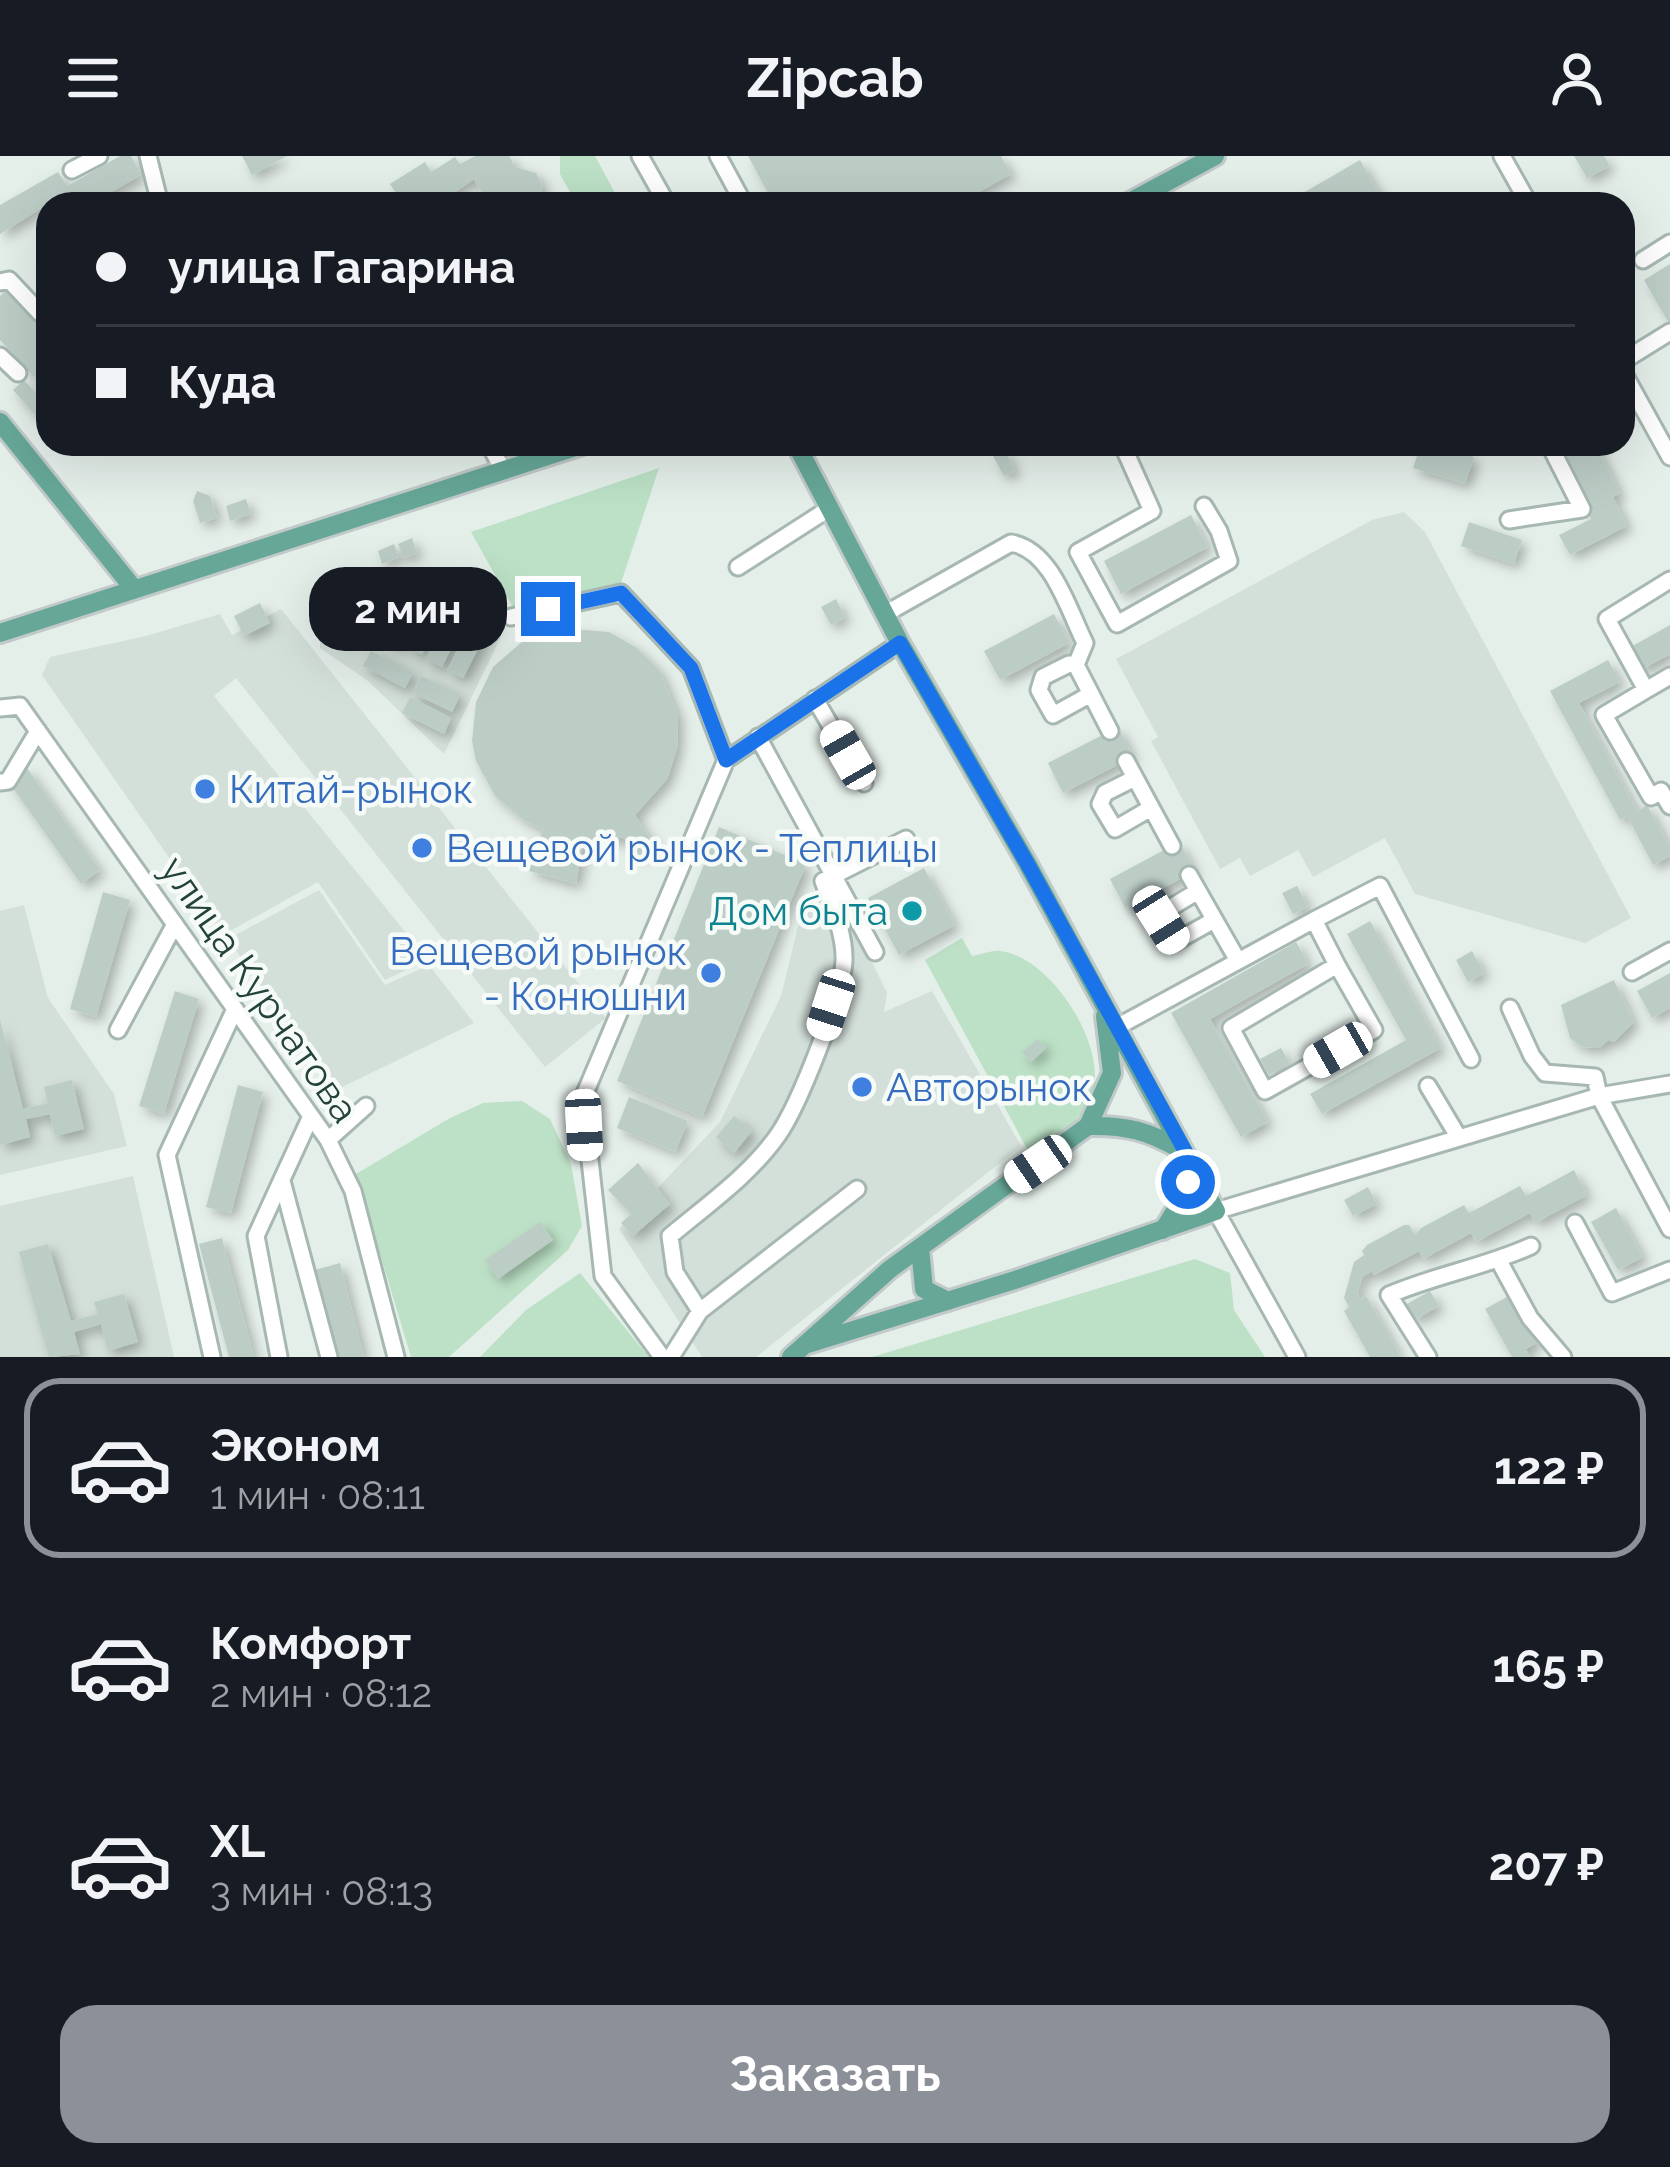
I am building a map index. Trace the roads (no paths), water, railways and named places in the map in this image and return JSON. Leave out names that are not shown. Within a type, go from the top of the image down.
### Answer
[{"type":"main road","points":[[1148,192],[1216,156]]},
{"type":"main road","points":[[0,422],[134,590]]},
{"type":"main road","points":[[0,633],[547,456]]},
{"type":"main road","points":[[802,456],[900,643],[1216,1211],[808,1345]]},
{"type":"main road","points":[[791,1357],[890,1269],[1088,1126],[1112,1073],[1104,1005]]},
{"type":"main road","points":[[1088,1126],[1124,1125],[1154,1133],[1187,1156]]},
{"type":"main road","points":[[1162,1230],[1179,1207],[1188,1182],[1187,1156]]},
{"type":"main road","points":[[920,1248],[924,1289],[948,1301]]},
{"type":"street","points":[[72,170],[99,156]]},
{"type":"street","points":[[148,156],[157,192]]},
{"type":"street","points":[[640,156],[660,192]]},
{"type":"street","points":[[718,156],[738,192]]},
{"type":"street","points":[[1502,156],[1522,192]]},
{"type":"street","points":[[1643,260],[1670,243]]},
{"type":"street","points":[[0,282],[9,280],[36,309]]},
{"type":"street","points":[[1635,354],[1670,332]]},
{"type":"street","points":[[0,356],[18,374]]},
{"type":"street","points":[[1635,394],[1670,457]]},
{"type":"street","points":[[495,456],[503,470]]},
{"type":"street","points":[[1127,456],[1152,511],[1078,552],[1117,624],[1228,561],[1219,531],[1204,506]]},
{"type":"street","points":[[1509,520],[1582,509],[1555,456]]},
{"type":"street","points":[[738,567],[830,508]]},
{"type":"street","points":[[885,614],[1011,543],[1028,546],[1042,560],[1085,643],[1076,665],[1110,731]]},
{"type":"street","points":[[1646,689],[1606,619],[1670,580]]},
{"type":"street","points":[[511,616],[621,593],[691,668],[726,760]]},
{"type":"street","points":[[857,1189],[700,1311],[667,1357],[603,1276],[583,1099],[726,760],[900,643]]},
{"type":"street","points":[[1076,665],[1043,677],[1039,690],[1053,715],[1090,694]]},
{"type":"street","points":[[1670,676],[1604,715],[1652,797],[1661,791],[1670,806]]},
{"type":"street","points":[[815,699],[864,783]]},
{"type":"street","name":"улица Курчатова","points":[[0,708],[20,706],[328,1140],[353,1191],[396,1357]]},
{"type":"street","points":[[0,782],[8,782],[38,731]]},
{"type":"street","points":[[758,737],[875,952]]},
{"type":"street","points":[[1126,760],[1172,846]]},
{"type":"street","points":[[1135,778],[1105,793],[1100,804],[1115,829],[1151,808]]},
{"type":"street","points":[[700,1311],[675,1272],[670,1236],[779,1134],[807,1080],[844,962],[837,918],[823,881],[906,838]]},
{"type":"street","points":[[1189,875],[1237,959]]},
{"type":"street","points":[[1117,1028],[1237,959],[1380,886],[1472,1059]]},
{"type":"street","points":[[1198,891],[1165,910],[1161,920],[1174,943],[1214,920]]},
{"type":"street","points":[[1314,920],[1374,1030],[1265,1091],[1231,1028],[1337,965]]},
{"type":"street","points":[[118,1030],[175,924]]},
{"type":"street","points":[[1632,972],[1670,951]]},
{"type":"street","points":[[1510,1008],[1545,1073],[1595,1078],[1599,1096],[1670,1229]]},
{"type":"street","points":[[212,1357],[167,1155],[235,1009]]},
{"type":"street","points":[[1297,1357],[1216,1211],[1599,1096],[1670,1084]]},
{"type":"street","points":[[1428,1086],[1459,1138]]},
{"type":"street","points":[[328,1140],[366,1106]]},
{"type":"street","points":[[279,1357],[256,1235],[311,1116]]},
{"type":"street","points":[[281,1180],[329,1357]]},
{"type":"street","points":[[1575,1223],[1612,1293],[1670,1270]]},
{"type":"street","points":[[1428,1357],[1389,1294],[1499,1261],[1531,1246]]},
{"type":"street","points":[[1499,1261],[1530,1318],[1563,1357]]},
{"type":"tunnel","points":[[1110,731],[1126,761]]},
{"type":"tunnel","points":[[1172,846],[1189,875]]},
{"type":"place","name":"Китай-рынок","points":[[205,789]]},
{"type":"place","name":"Вещевой рынок - Теплицы","points":[[422,848]]},
{"type":"place","name":"Дом быта","points":[[912,911]]},
{"type":"place","name":"Вещевой рынок - Конюшни","points":[[711,973]]},
{"type":"place","name":"Авторынок","points":[[862,1087]]}]
